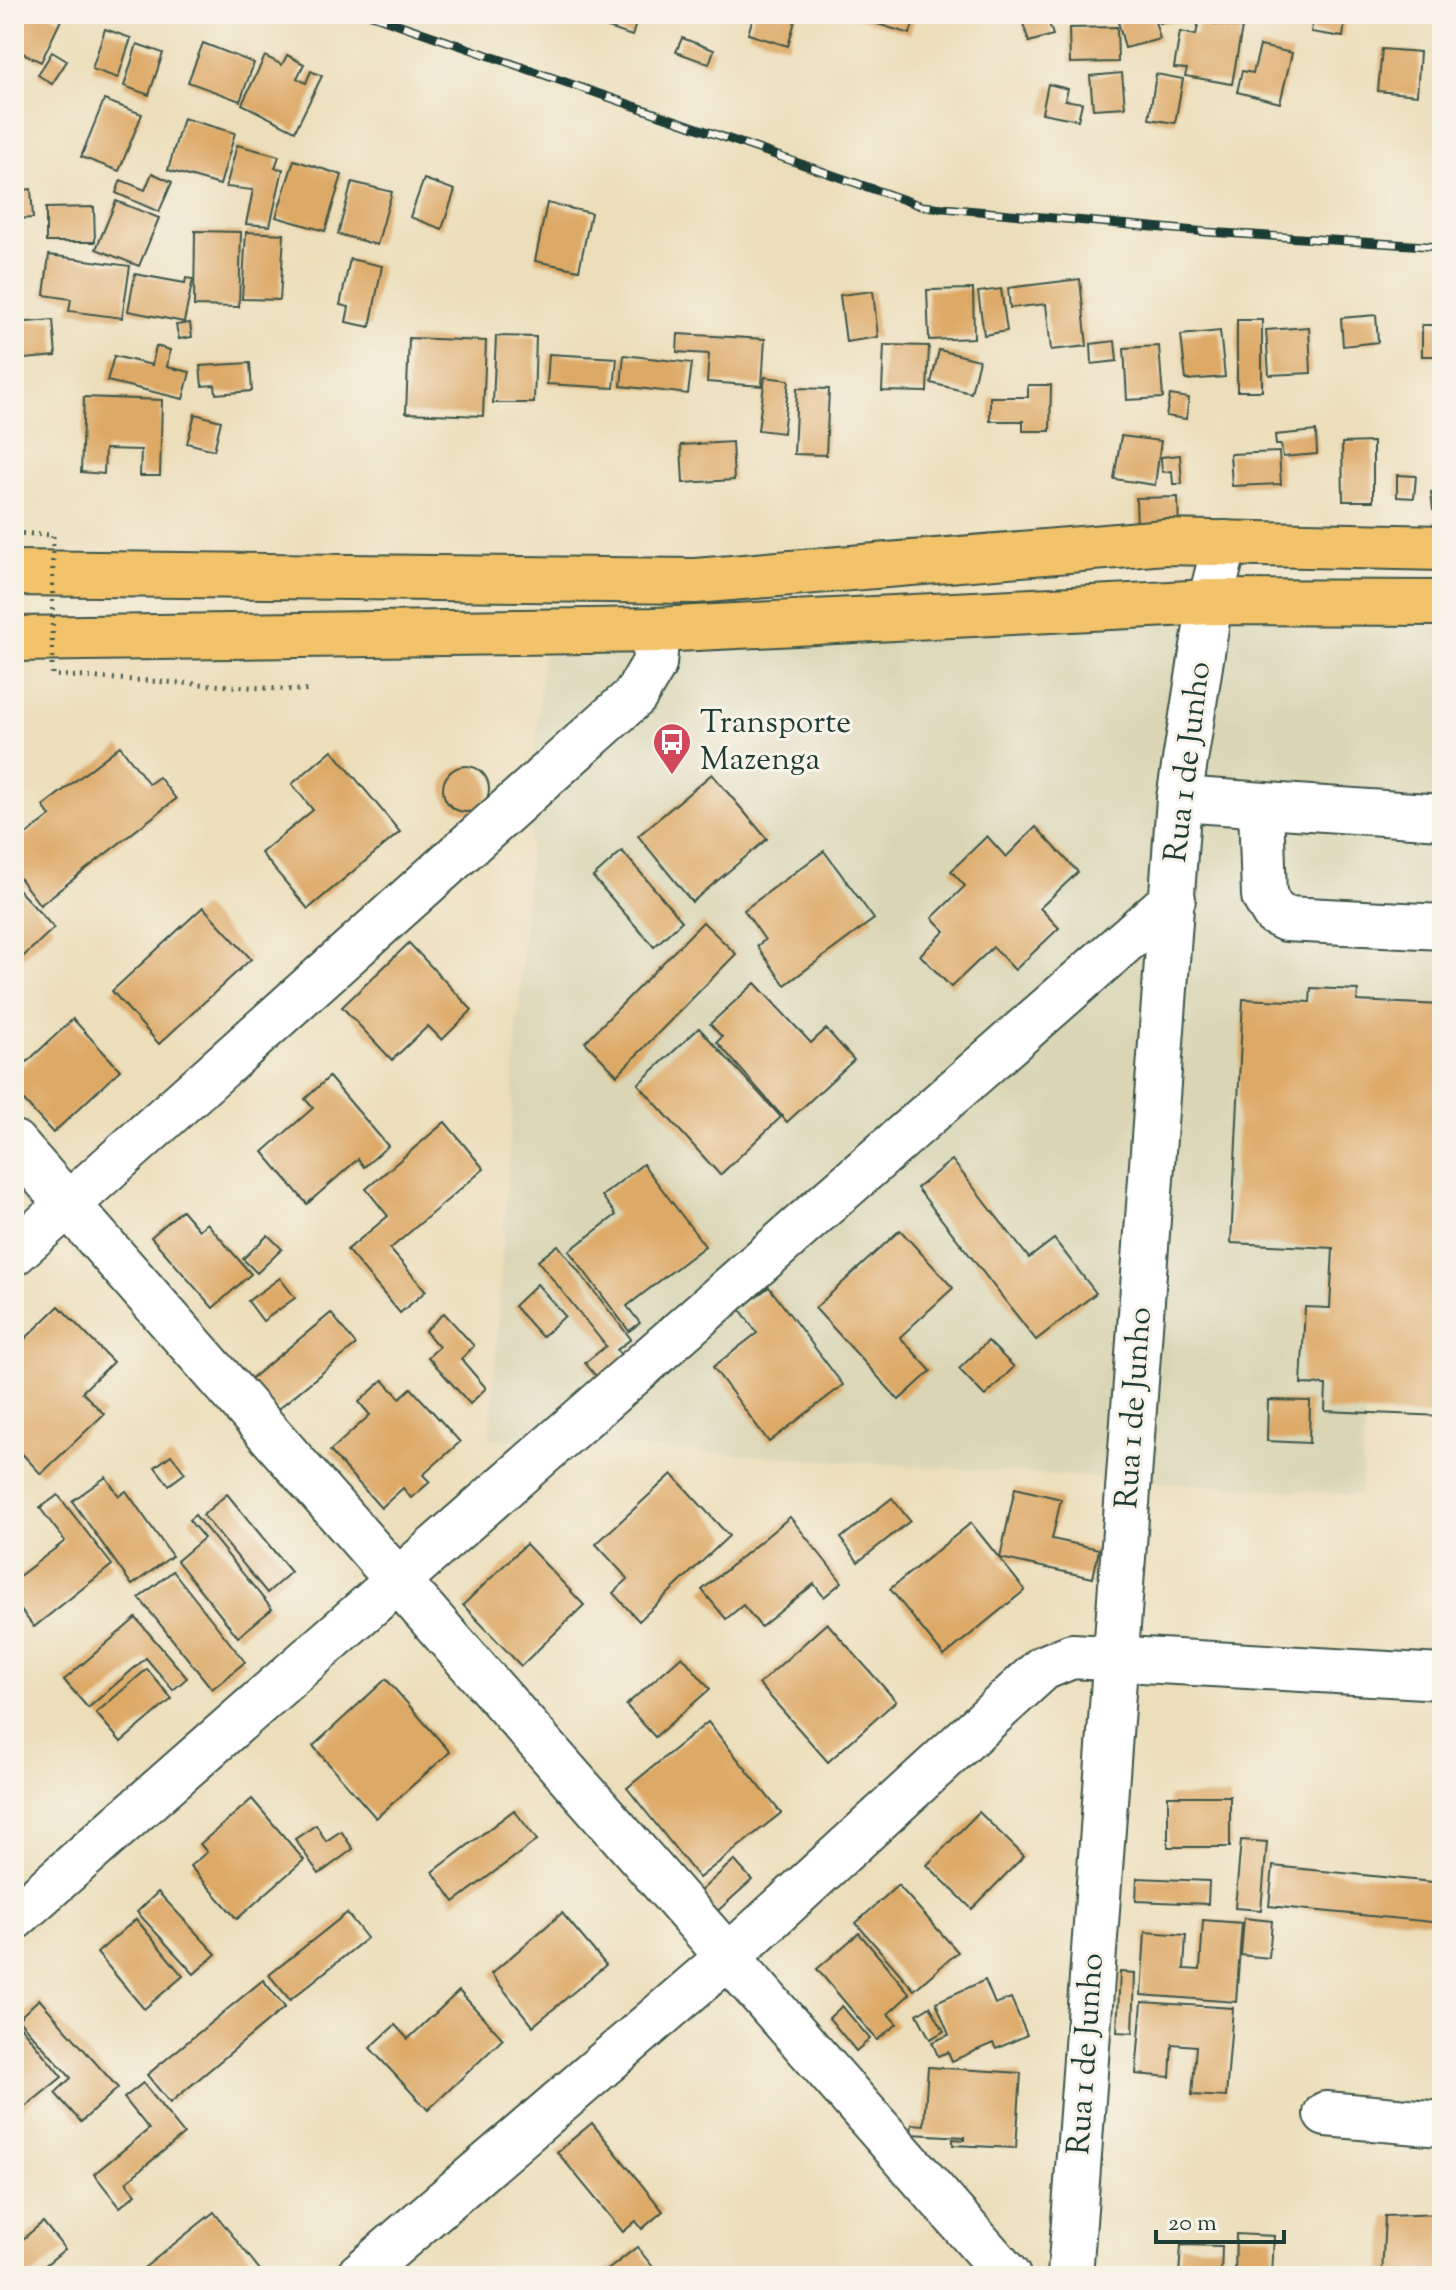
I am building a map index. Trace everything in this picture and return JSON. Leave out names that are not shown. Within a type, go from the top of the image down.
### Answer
[{"type":"highway","points":[[14,573],[695,581],[1165,542],[1442,548]]},
{"type":"highway","points":[[14,639],[657,630],[1210,602],[1442,603]]},
{"type":"street","name":"Rua 1 de Junho","points":[[1070,2276],[1179,799],[1210,602],[1225,543]]},
{"type":"street","points":[[14,1253],[635,696],[654,664],[657,630]]},
{"type":"street","points":[[1179,799],[1442,817]]},
{"type":"street","points":[[1261,806],[1264,896],[1274,913],[1286,919],[1442,927]]},
{"type":"street","points":[[14,1918],[1173,899]]},
{"type":"street","points":[[14,1143],[1008,2276]]},
{"type":"street","points":[[370,2272],[728,1957],[1043,1668],[1072,1656],[1442,1677]]},
{"type":"street","points":[[1326,2114],[1442,2124]]},
{"type":"path","points":[[14,533],[53,535],[52,675],[312,691]]},
{"type":"shaded area","points":[[1442,608],[1442,1237],[1377,1233],[1360,1495],[490,1438],[543,644]]},
{"type":"building","points":[[14,14],[49,14],[61,20],[41,62],[14,49]]},
{"type":"building","points":[[593,14],[638,17],[632,36],[591,22]]},
{"type":"building","points":[[754,14],[797,14],[788,46],[748,34]]},
{"type":"building","points":[[845,14],[916,14],[910,34]]},
{"type":"building","points":[[1046,14],[1053,35],[1029,42],[1022,20]]},
{"type":"building","points":[[1116,14],[1153,14],[1160,39],[1125,48]]},
{"type":"building","points":[[1158,14],[1197,14],[1198,20],[1159,23]]},
{"type":"building","points":[[1314,14],[1346,14],[1343,37],[1311,32]]},
{"type":"building","points":[[1199,21],[1242,28],[1232,84],[1185,76],[1187,69],[1174,68],[1180,32],[1196,35]]},
{"type":"building","points":[[1117,27],[1118,62],[1070,63],[1069,28]]},
{"type":"building","points":[[105,29],[131,38],[118,78],[92,69]]},
{"type":"building","points":[[682,38],[714,50],[709,64],[676,52]]},
{"type":"building","points":[[203,43],[254,63],[240,101],[188,82]]},
{"type":"building","points":[[137,44],[163,53],[149,95],[124,86]]},
{"type":"building","points":[[1260,46],[1292,53],[1280,103],[1237,92],[1242,71],[1253,73]]},
{"type":"building","points":[[1382,49],[1420,52],[1417,95],[1378,91]]},
{"type":"building","points":[[52,52],[67,61],[52,84],[38,75]]},
{"type":"building","points":[[287,55],[304,64],[297,78],[306,83],[311,71],[322,76],[295,131],[242,104],[265,56],[282,65]]},
{"type":"building","points":[[1122,73],[1125,107],[1093,109],[1090,76]]},
{"type":"building","points":[[1156,74],[1183,79],[1175,123],[1149,119]]},
{"type":"building","points":[[1048,84],[1068,89],[1065,100],[1082,103],[1078,120],[1042,113]]},
{"type":"building","points":[[104,100],[142,114],[119,171],[81,157]]},
{"type":"building","points":[[183,118],[235,133],[220,185],[168,170]]},
{"type":"building","points":[[237,145],[279,156],[275,168],[283,169],[270,226],[246,224],[253,190],[226,187]]},
{"type":"building","points":[[294,160],[342,175],[325,231],[276,217]]},
{"type":"building","points":[[152,173],[172,182],[159,212],[116,193],[121,180],[145,190]]},
{"type":"building","points":[[424,179],[455,190],[442,229],[410,217]]},
{"type":"building","points":[[352,182],[392,192],[377,245],[338,234]]},
{"type":"building","points":[[31,189],[33,218],[14,219],[14,191]]},
{"type":"building","points":[[116,201],[159,218],[139,266],[96,249]]},
{"type":"building","points":[[547,203],[591,213],[579,270],[535,261]]},
{"type":"building","points":[[94,207],[95,242],[46,242],[46,208]]},
{"type":"building","points":[[195,231],[241,232],[239,307],[194,306]]},
{"type":"building","points":[[246,232],[284,234],[280,300],[242,299]]},
{"type":"building","points":[[49,255],[130,266],[122,318],[69,311],[71,299],[44,295]]},
{"type":"building","points":[[350,259],[382,266],[370,327],[346,322],[349,307],[340,305]]},
{"type":"building","points":[[135,274],[185,283],[186,278],[193,279],[184,322],[128,311]]},
{"type":"building","points":[[1080,279],[1087,346],[1051,350],[1046,304],[1010,308],[1008,288]]},
{"type":"building","points":[[973,289],[974,338],[929,340],[927,290]]},
{"type":"building","points":[[1001,289],[1007,331],[984,335],[978,292]]},
{"type":"building","points":[[873,291],[878,337],[846,342],[840,295]]},
{"type":"building","points":[[1376,315],[1378,342],[1343,346],[1341,318]]},
{"type":"building","points":[[53,320],[56,356],[14,360],[14,323]]},
{"type":"building","points":[[1237,320],[1262,320],[1262,391],[1237,391]]},
{"type":"building","points":[[190,323],[192,337],[179,339],[176,325]]},
{"type":"building","points":[[1422,325],[1442,325],[1442,356],[1422,356]]},
{"type":"building","points":[[1309,327],[1311,373],[1269,375],[1266,330]]},
{"type":"building","points":[[1220,331],[1225,377],[1186,380],[1181,335]]},
{"type":"building","points":[[678,334],[765,339],[762,386],[707,382],[709,354],[677,352]]},
{"type":"building","points":[[496,336],[536,337],[534,403],[493,403]]},
{"type":"building","points":[[409,338],[486,341],[483,416],[406,413]]},
{"type":"building","points":[[1115,341],[1117,361],[1092,364],[1091,344]]},
{"type":"building","points":[[884,345],[929,346],[927,392],[882,391]]},
{"type":"building","points":[[156,346],[170,350],[167,367],[190,372],[183,399],[107,381],[114,356],[152,365]]},
{"type":"building","points":[[1159,346],[1163,398],[1127,400],[1124,348]]},
{"type":"building","points":[[939,350],[979,360],[971,393],[931,383]]},
{"type":"building","points":[[549,354],[617,358],[614,388],[547,384]]},
{"type":"building","points":[[624,355],[692,363],[688,394],[621,386]]},
{"type":"building","points":[[250,363],[252,391],[216,394],[215,385],[202,386],[200,366]]},
{"type":"building","points":[[765,377],[789,380],[783,433],[758,430]]},
{"type":"building","points":[[1028,385],[1051,385],[1050,431],[1023,431],[1023,421],[990,421],[990,397],[1028,397]]},
{"type":"building","points":[[797,388],[829,389],[826,455],[794,454]]},
{"type":"building","points":[[1170,395],[1189,398],[1186,419],[1166,416]]},
{"type":"building","points":[[84,397],[162,400],[160,476],[140,476],[141,450],[105,449],[104,474],[81,472]]},
{"type":"building","points":[[195,414],[221,421],[214,450],[187,443]]},
{"type":"building","points":[[1316,431],[1317,454],[1283,457],[1281,445],[1276,445],[1275,435]]},
{"type":"building","points":[[1121,436],[1161,441],[1155,485],[1114,479]]},
{"type":"building","points":[[732,442],[734,480],[683,483],[681,445]]},
{"type":"building","points":[[1373,442],[1373,501],[1343,501],[1342,443]]},
{"type":"building","points":[[1279,452],[1281,484],[1232,486],[1230,454]]},
{"type":"building","points":[[1180,455],[1182,484],[1173,484],[1172,471],[1162,472],[1161,457]]},
{"type":"building","points":[[1397,475],[1416,476],[1414,498],[1397,497]]},
{"type":"building","points":[[1442,491],[1442,509],[1433,510],[1431,492]]},
{"type":"building","points":[[1178,497],[1179,531],[1137,531],[1136,498]]},
{"type":"building","points":[[120,746],[149,784],[159,777],[176,799],[40,905],[14,871],[14,844],[50,816],[43,806]]},
{"type":"building","points":[[332,750],[400,832],[308,909],[261,853],[313,810],[292,784]]},
{"type":"building","points":[[466,766],[482,773],[489,789],[482,805],[466,812],[450,805],[443,789],[450,773]]},
{"type":"building","points":[[712,774],[767,839],[692,902],[638,836]]},
{"type":"building","points":[[1036,827],[1078,872],[1040,908],[1059,928],[1015,970],[993,947],[951,987],[920,955],[945,931],[932,918],[965,886],[951,871],[987,836],[1006,857]]},
{"type":"building","points":[[622,851],[682,921],[654,947],[593,877]]},
{"type":"building","points":[[824,851],[874,919],[785,985],[757,946],[765,940],[744,910]]},
{"type":"building","points":[[14,885],[54,928],[14,965]]},
{"type":"building","points":[[203,907],[251,959],[159,1044],[112,991]]},
{"type":"building","points":[[703,922],[736,954],[617,1075],[585,1042]]},
{"type":"building","points":[[409,943],[472,1010],[442,1040],[428,1026],[392,1060],[342,1007]]},
{"type":"building","points":[[755,983],[811,1043],[826,1029],[854,1060],[787,1122],[717,1042],[722,1037],[710,1024]]},
{"type":"building","points":[[1311,988],[1358,990],[1357,1001],[1442,1005],[1442,1416],[1325,1411],[1326,1385],[1301,1384],[1305,1307],[1330,1308],[1333,1248],[1231,1243],[1243,999],[1310,1002]]},
{"type":"building","points":[[73,1019],[120,1070],[53,1133],[14,1090],[14,1074]]},
{"type":"building","points":[[699,1028],[781,1117],[720,1175],[638,1084]]},
{"type":"building","points":[[329,1077],[388,1146],[364,1167],[358,1159],[307,1204],[263,1152],[313,1108],[305,1099]]},
{"type":"building","points":[[445,1122],[484,1169],[390,1249],[426,1291],[400,1313],[347,1250],[388,1216],[366,1189]]},
{"type":"building","points":[[952,1160],[1029,1258],[1054,1239],[1096,1293],[1036,1340],[917,1188]]},
{"type":"building","points":[[643,1164],[705,1246],[627,1306],[640,1323],[629,1331],[569,1251],[616,1215],[602,1196]]},
{"type":"building","points":[[182,1210],[199,1230],[207,1223],[251,1274],[213,1308],[151,1237]]},
{"type":"building","points":[[900,1230],[953,1288],[900,1337],[931,1371],[899,1400],[815,1308]]},
{"type":"building","points":[[268,1235],[282,1249],[257,1273],[243,1259]]},
{"type":"building","points":[[558,1245],[631,1339],[617,1350],[630,1365],[604,1386],[585,1363],[606,1346],[538,1261]]},
{"type":"building","points":[[280,1278],[295,1298],[263,1321],[248,1301]]},
{"type":"building","points":[[537,1284],[565,1316],[542,1337],[514,1306]]},
{"type":"building","points":[[769,1287],[843,1385],[769,1442],[713,1367],[757,1333],[740,1309]]},
{"type":"building","points":[[59,1306],[113,1362],[82,1392],[104,1414],[41,1474],[14,1445],[14,1325],[26,1338]]},
{"type":"building","points":[[331,1313],[356,1345],[273,1413],[247,1382]]},
{"type":"building","points":[[444,1313],[474,1346],[461,1359],[486,1388],[470,1404],[428,1357],[439,1347],[425,1331]]},
{"type":"building","points":[[988,1341],[1014,1367],[985,1396],[959,1369]]},
{"type":"building","points":[[383,1380],[400,1398],[411,1388],[460,1442],[423,1475],[430,1482],[411,1498],[403,1488],[381,1508],[330,1451],[370,1415],[359,1402]]},
{"type":"building","points":[[1268,1400],[1310,1401],[1309,1443],[1267,1441]]},
{"type":"building","points":[[171,1455],[185,1473],[169,1485],[155,1467]]},
{"type":"building","points":[[672,1474],[729,1536],[639,1621],[613,1593],[628,1579],[596,1544]]},
{"type":"building","points":[[106,1477],[119,1496],[126,1491],[172,1556],[132,1585],[72,1501]]},
{"type":"building","points":[[1015,1488],[1061,1499],[1052,1539],[1099,1549],[1093,1578],[1000,1558]]},
{"type":"building","points":[[227,1494],[291,1572],[267,1593],[203,1515]]},
{"type":"building","points":[[58,1495],[112,1565],[34,1627],[14,1601],[14,1580],[65,1541],[40,1508]]},
{"type":"building","points":[[892,1498],[910,1521],[858,1562],[841,1538]]},
{"type":"building","points":[[195,1515],[272,1609],[238,1637],[177,1561],[204,1538],[189,1520]]},
{"type":"building","points":[[790,1517],[842,1582],[824,1597],[814,1584],[761,1627],[743,1605],[726,1619],[702,1590]]},
{"type":"building","points":[[971,1523],[1025,1590],[944,1656],[890,1589]]},
{"type":"building","points":[[526,1544],[584,1605],[521,1666],[463,1605]]},
{"type":"building","points":[[173,1571],[245,1662],[212,1689],[139,1598]]},
{"type":"building","points":[[136,1618],[187,1678],[173,1690],[146,1658],[88,1708],[64,1680]]},
{"type":"building","points":[[827,1623],[896,1701],[828,1762],[759,1684]]},
{"type":"building","points":[[682,1656],[710,1689],[655,1737],[626,1705]]},
{"type":"building","points":[[147,1669],[172,1699],[121,1742],[96,1713]]},
{"type":"building","points":[[386,1679],[450,1752],[376,1818],[313,1746]]},
{"type":"building","points":[[708,1722],[781,1813],[699,1878],[627,1788]]},
{"type":"building","points":[[1168,1796],[1230,1796],[1230,1847],[1168,1847]]},
{"type":"building","points":[[252,1799],[304,1860],[237,1919],[190,1866],[207,1852],[200,1844]]},
{"type":"building","points":[[514,1810],[537,1840],[454,1902],[433,1872]]},
{"type":"building","points":[[979,1812],[1024,1856],[972,1909],[927,1865]]},
{"type":"building","points":[[316,1825],[326,1841],[341,1831],[353,1849],[319,1874],[295,1839]]},
{"type":"building","points":[[1241,1840],[1267,1842],[1261,1910],[1235,1908]]},
{"type":"building","points":[[734,1860],[752,1880],[713,1915],[695,1896]]},
{"type":"building","points":[[1273,1866],[1442,1883],[1442,1923],[1269,1906]]},
{"type":"building","points":[[1137,1878],[1209,1881],[1208,1904],[1136,1901]]},
{"type":"building","points":[[898,1885],[958,1952],[914,1990],[856,1923]]},
{"type":"building","points":[[158,1892],[216,1954],[194,1974],[137,1912]]},
{"type":"building","points":[[347,1913],[367,1938],[290,2000],[269,1975]]},
{"type":"building","points":[[562,1913],[606,1965],[533,2026],[491,1974]]},
{"type":"building","points":[[1244,1918],[1272,1921],[1269,1958],[1241,1955]]},
{"type":"building","points":[[136,1919],[183,1976],[144,2009],[97,1953]]},
{"type":"building","points":[[1203,1920],[1242,1923],[1236,2002],[1141,1995],[1145,1932],[1186,1935],[1184,1969],[1200,1970]]},
{"type":"building","points":[[859,1933],[910,1994],[888,2014],[897,2024],[877,2040],[817,1969]]},
{"type":"building","points":[[1120,1972],[1135,1973],[1133,2033],[1117,2032]]},
{"type":"building","points":[[263,1980],[285,2007],[170,2103],[147,2075]]},
{"type":"building","points":[[985,1980],[995,2004],[1011,1998],[1027,2035],[996,2049],[993,2043],[952,2061],[948,2052],[938,2056],[932,2042],[949,2035],[936,2002]]},
{"type":"building","points":[[459,1991],[503,2039],[428,2110],[370,2048],[395,2025],[408,2039]]},
{"type":"building","points":[[39,1999],[118,2088],[81,2122],[55,2093],[71,2078],[18,2019]]},
{"type":"building","points":[[1142,2002],[1233,2008],[1226,2097],[1192,2095],[1196,2046],[1172,2044],[1170,2077],[1136,2074]]},
{"type":"building","points":[[842,2006],[870,2039],[856,2051],[829,2018]]},
{"type":"building","points":[[930,2006],[944,2031],[930,2039],[917,2014]]},
{"type":"building","points":[[18,2023],[62,2077],[14,2116],[14,2026]]},
{"type":"building","points":[[928,2067],[1021,2073],[1016,2148],[953,2145],[953,2139],[965,2140],[965,2137],[911,2134],[912,2124],[924,2125]]},
{"type":"building","points":[[143,2083],[184,2134],[126,2182],[136,2194],[120,2207],[94,2174],[149,2129],[124,2098]]},
{"type":"building","points":[[592,2123],[663,2211],[642,2229],[636,2221],[623,2232],[557,2152]]},
{"type":"building","points":[[214,2212],[260,2270],[253,2276],[134,2276]]},
{"type":"building","points":[[1442,2214],[1442,2276],[1382,2276],[1385,2216]]},
{"type":"building","points":[[43,2222],[65,2249],[32,2276],[14,2276],[14,2237],[18,2243]]},
{"type":"building","points":[[1236,2234],[1274,2236],[1272,2276],[1235,2276]]},
{"type":"building","points":[[1181,2245],[1222,2246],[1221,2276],[1179,2276]]},
{"type":"building","points":[[637,2247],[660,2276],[600,2276]]},
{"type":"railway","points":[[369,14],[922,206],[1207,232],[1442,247]]},
{"type":"place","name":"Transporte Mazenga","points":[[672,776]]}]
